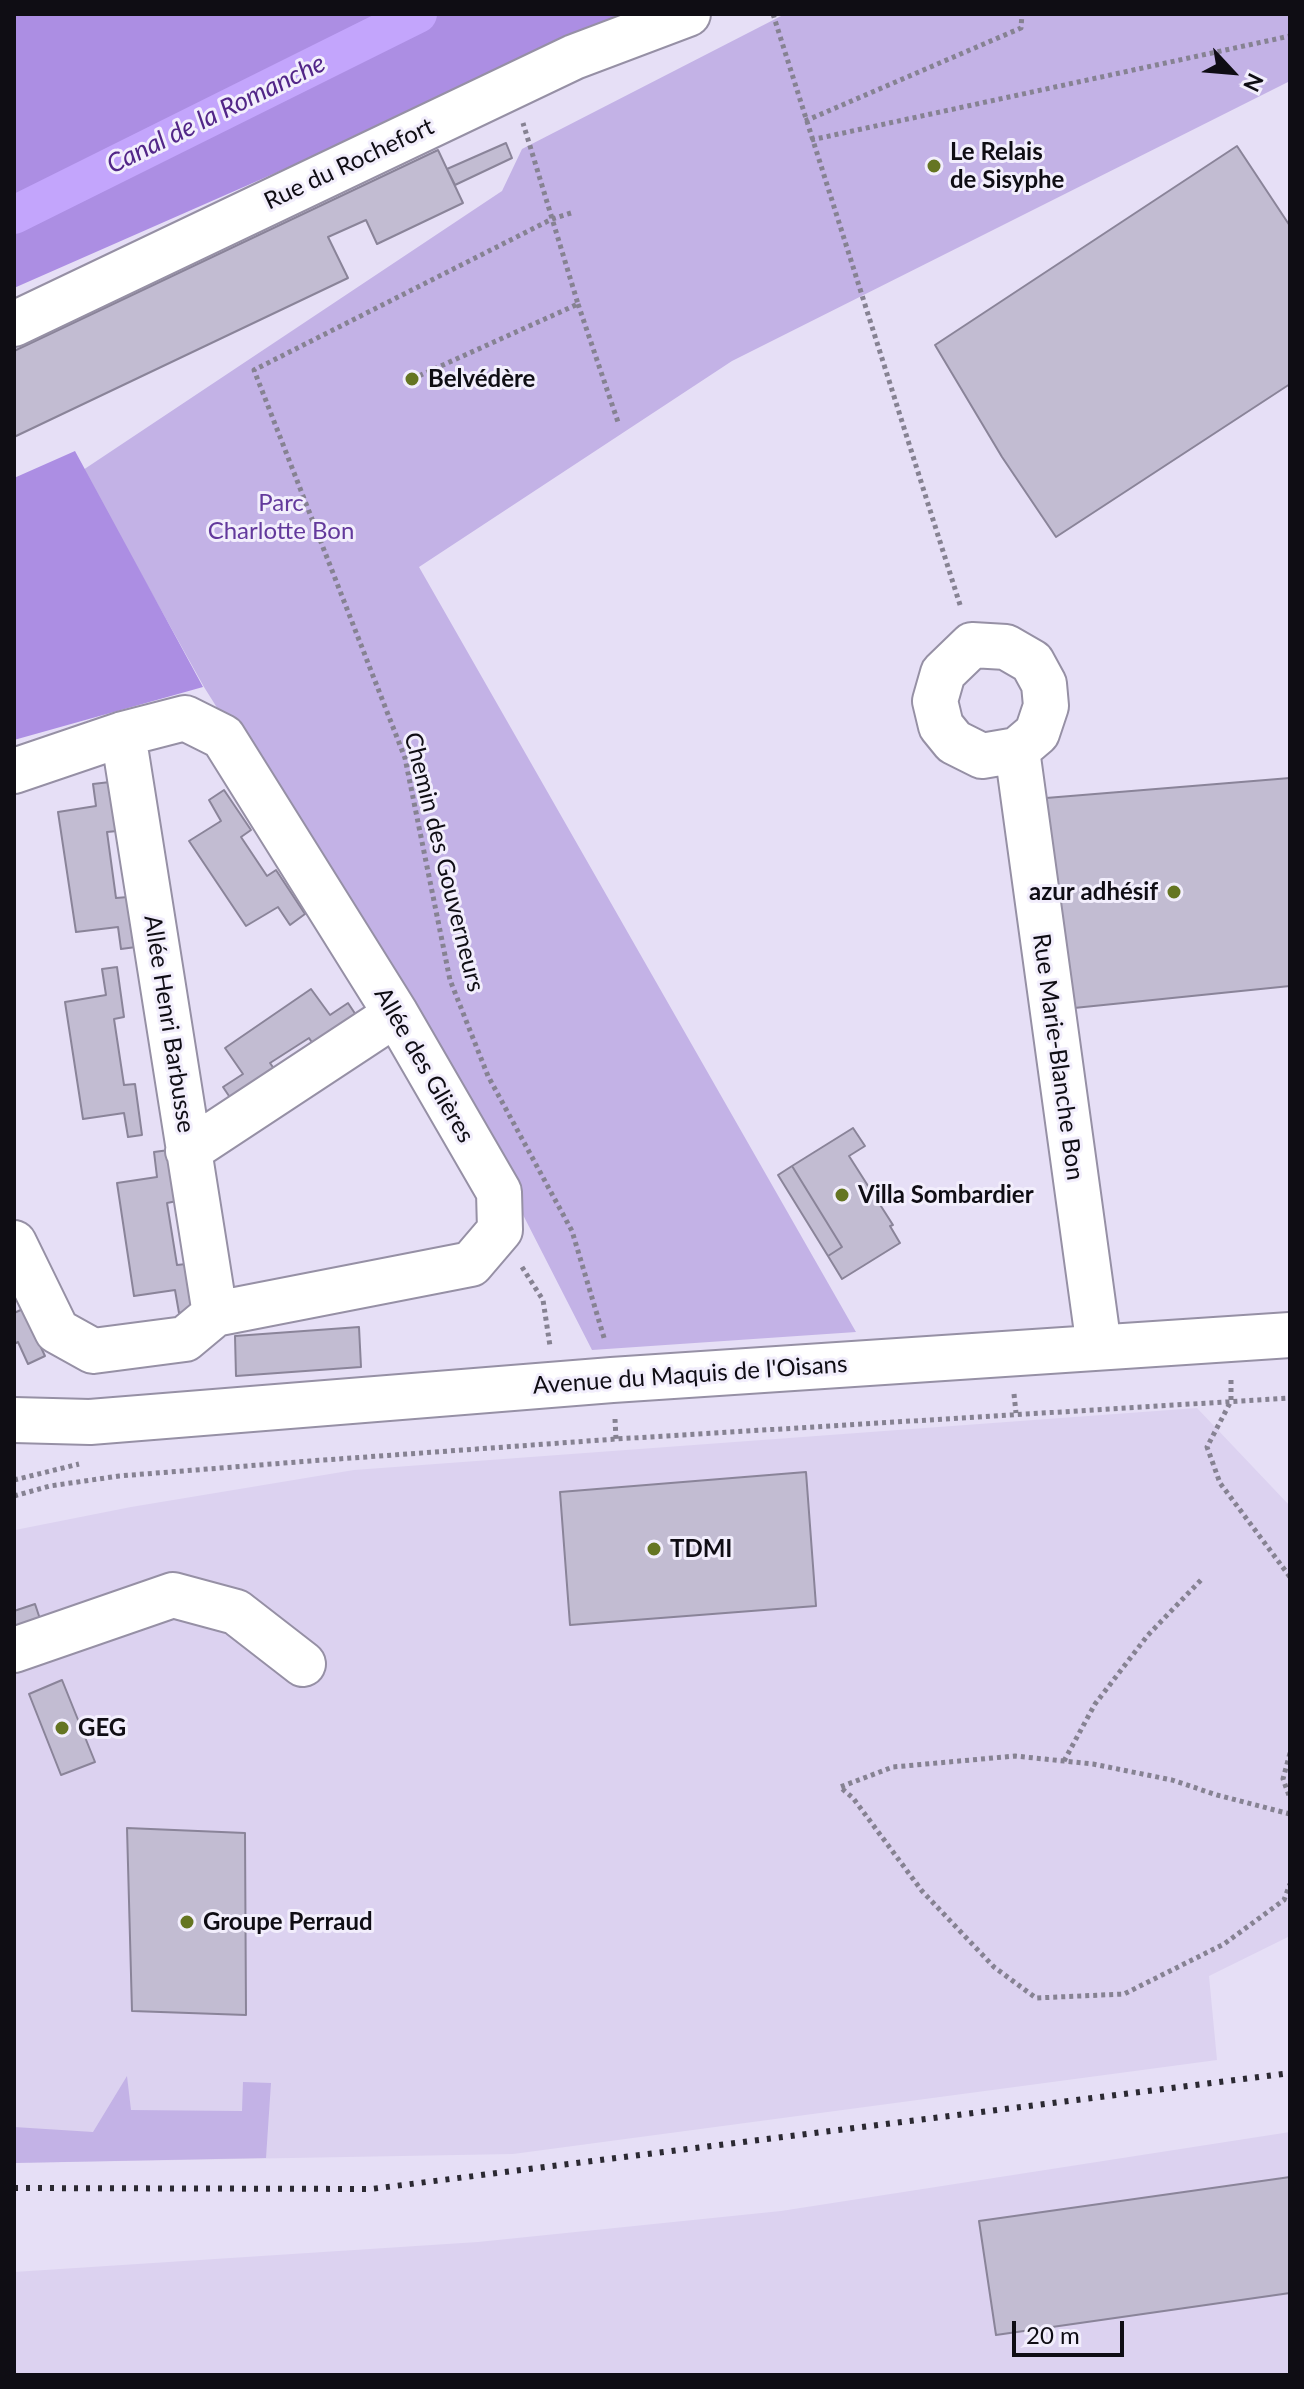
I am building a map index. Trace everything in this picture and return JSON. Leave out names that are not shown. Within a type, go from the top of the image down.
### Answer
[{"type":"street","name":"Rue du Rochefort","points":[[14,324],[574,57],[688,14]]},
{"type":"street","points":[[972,645],[1006,647],[1032,662],[1044,684],[1046,706],[1037,733],[1017,750],[982,756],[954,742],[941,726],[935,701],[943,673],[972,645]]},
{"type":"street","name":"Allée des Glières","points":[[14,771],[123,734],[185,718],[223,737],[396,1014],[499,1192],[500,1230],[490,1241]]},
{"type":"street","name":"Allée Henri Barbusse","points":[[123,734],[215,1314]]},
{"type":"street","name":"Rue Marie-Blanche Bon","points":[[1017,750],[1096,1332]]},
{"type":"street","points":[[188,1151],[396,1014]]},
{"type":"street","points":[[14,1243],[57,1331],[93,1351],[185,1339],[215,1314],[471,1264],[490,1241]]},
{"type":"street","name":"Avenue du Maquis de l'Oisans","points":[[14,1420],[90,1422],[612,1380],[1096,1332],[1228,1339],[1290,1335]]},
{"type":"street","name":"Avenue du Maquis de l'Oisans","points":[[14,1442],[90,1422]]},
{"type":"street","points":[[14,1650],[173,1595],[236,1612],[303,1664]]},
{"type":"path","points":[[773,14],[972,645]]},
{"type":"path","points":[[805,121],[1009,34],[1021,28],[1022,14]]},
{"type":"path","points":[[811,140],[1290,36]]},
{"type":"path","points":[[513,86],[578,304],[619,425]]},
{"type":"path","points":[[552,219],[571,213]]},
{"type":"path","name":"Chemin des Gouverneurs","points":[[552,219],[254,370],[405,758],[450,980],[488,1076],[572,1231],[605,1343]]},
{"type":"path","points":[[412,379],[578,304]]},
{"type":"path","points":[[490,1241],[520,1264],[543,1300],[552,1360]]},
{"type":"path","points":[[1228,1339],[1231,1401],[1207,1447],[1220,1483],[1290,1577]]},
{"type":"path","points":[[14,1496],[50,1486],[119,1476],[278,1463],[1290,1398]]},
{"type":"path","points":[[1064,1761],[1104,1692],[1148,1635],[1201,1580]]},
{"type":"path","points":[[1290,1753],[1283,1779],[1290,1798]]},
{"type":"path","points":[[1290,1814],[1172,1780],[1093,1764],[1015,1756],[893,1767],[840,1787],[853,1798],[922,1891],[994,1967],[1036,1998],[1124,1994],[1224,1944],[1284,1900],[1290,1884]]},
{"type":"shaded area","points":[[14,14],[637,14],[14,288]]},
{"type":"shaded area","points":[[75,451],[203,687],[14,740],[14,478]]},
{"type":"shaded area","points":[[1197,1408],[1290,1506],[1290,1936],[1209,1976],[1217,2060],[513,2154],[14,2163],[15,1530],[131,1507],[354,1470]]},
{"type":"shaded area","points":[[1290,2132],[1290,2375],[14,2375],[14,2272],[478,2242],[781,2211]]},
{"type":"green space","name":"Parc Charlotte Bon","points":[[785,14],[1290,14],[1290,81],[732,361],[419,567],[856,1332],[592,1350],[518,1205],[339,902],[204,687],[83,470],[502,191],[522,149]]},
{"type":"green space","points":[[127,2076],[131,2110],[242,2111],[243,2082],[271,2083],[266,2158],[14,2163],[14,2127],[93,2132]]},
{"type":"building","points":[[506,143],[512,158],[455,185],[447,169]]},
{"type":"building","points":[[1237,146],[1290,226],[1290,384],[1056,537],[1002,457],[935,345]]},
{"type":"building","points":[[438,150],[463,203],[377,244],[366,220],[328,237],[348,278],[14,437],[14,351]]},
{"type":"building","name":"azur adhésif","points":[[1290,778],[1290,986],[1074,1008],[1046,798]]},
{"type":"building","points":[[110,782],[117,831],[107,832],[116,898],[128,897],[136,947],[121,949],[118,927],[76,932],[58,812],[96,806],[93,784]]},
{"type":"building","points":[[224,790],[251,830],[241,837],[267,876],[276,870],[305,914],[290,925],[278,907],[246,926],[189,841],[221,821],[209,800]]},
{"type":"building","points":[[117,967],[124,1017],[114,1019],[124,1085],[135,1084],[142,1135],[128,1137],[124,1113],[83,1119],[65,1002],[106,995],[102,969]]},
{"type":"building","points":[[311,989],[330,1015],[348,1003],[358,1018],[315,1047],[309,1038],[270,1063],[277,1073],[233,1102],[223,1087],[243,1074],[225,1048]]},
{"type":"building","name":"Villa Sombardier","points":[[853,1128],[865,1146],[849,1156],[893,1225],[890,1226],[900,1243],[842,1279],[828,1256],[842,1247],[792,1166]]},
{"type":"building","points":[[169,1150],[177,1201],[167,1203],[177,1265],[186,1264],[194,1311],[179,1313],[175,1290],[134,1296],[117,1183],[157,1177],[154,1152]]},
{"type":"building","points":[[792,1166],[842,1247],[828,1256],[778,1175]]},
{"type":"building","points":[[23,1309],[45,1356],[28,1364],[18,1342],[14,1344],[14,1313]]},
{"type":"building","points":[[359,1327],[361,1367],[236,1376],[235,1336]]},
{"type":"building","points":[[806,1472],[816,1606],[570,1625],[560,1492]]},
{"type":"building","points":[[35,1604],[40,1619],[14,1628],[14,1611]]},
{"type":"building","name":"GEG","points":[[62,1680],[95,1762],[61,1775],[29,1694]]},
{"type":"building","name":"Groupe Perraud","points":[[127,1828],[245,1833],[246,2015],[132,2011]]},
{"type":"building","points":[[1290,2177],[1290,2293],[996,2335],[979,2221]]},
{"type":"waterway","name":"Canal de la Romanche","points":[[14,215],[418,14]]},
{"type":"railway","points":[[14,2188],[371,2189],[1290,2073]]},
{"type":"place","name":"Le Relais de Sisyphe","points":[[934,166]]},
{"type":"place","name":"Belvédère","points":[[412,379]]},
{"type":"place","name":"azur adhésif","points":[[1174,892]]},
{"type":"place","name":"Villa Sombardier","points":[[842,1195]]},
{"type":"place","name":"TDMI","points":[[654,1549]]},
{"type":"place","name":"GEG","points":[[62,1728]]},
{"type":"place","name":"Groupe Perraud","points":[[187,1922]]}]
